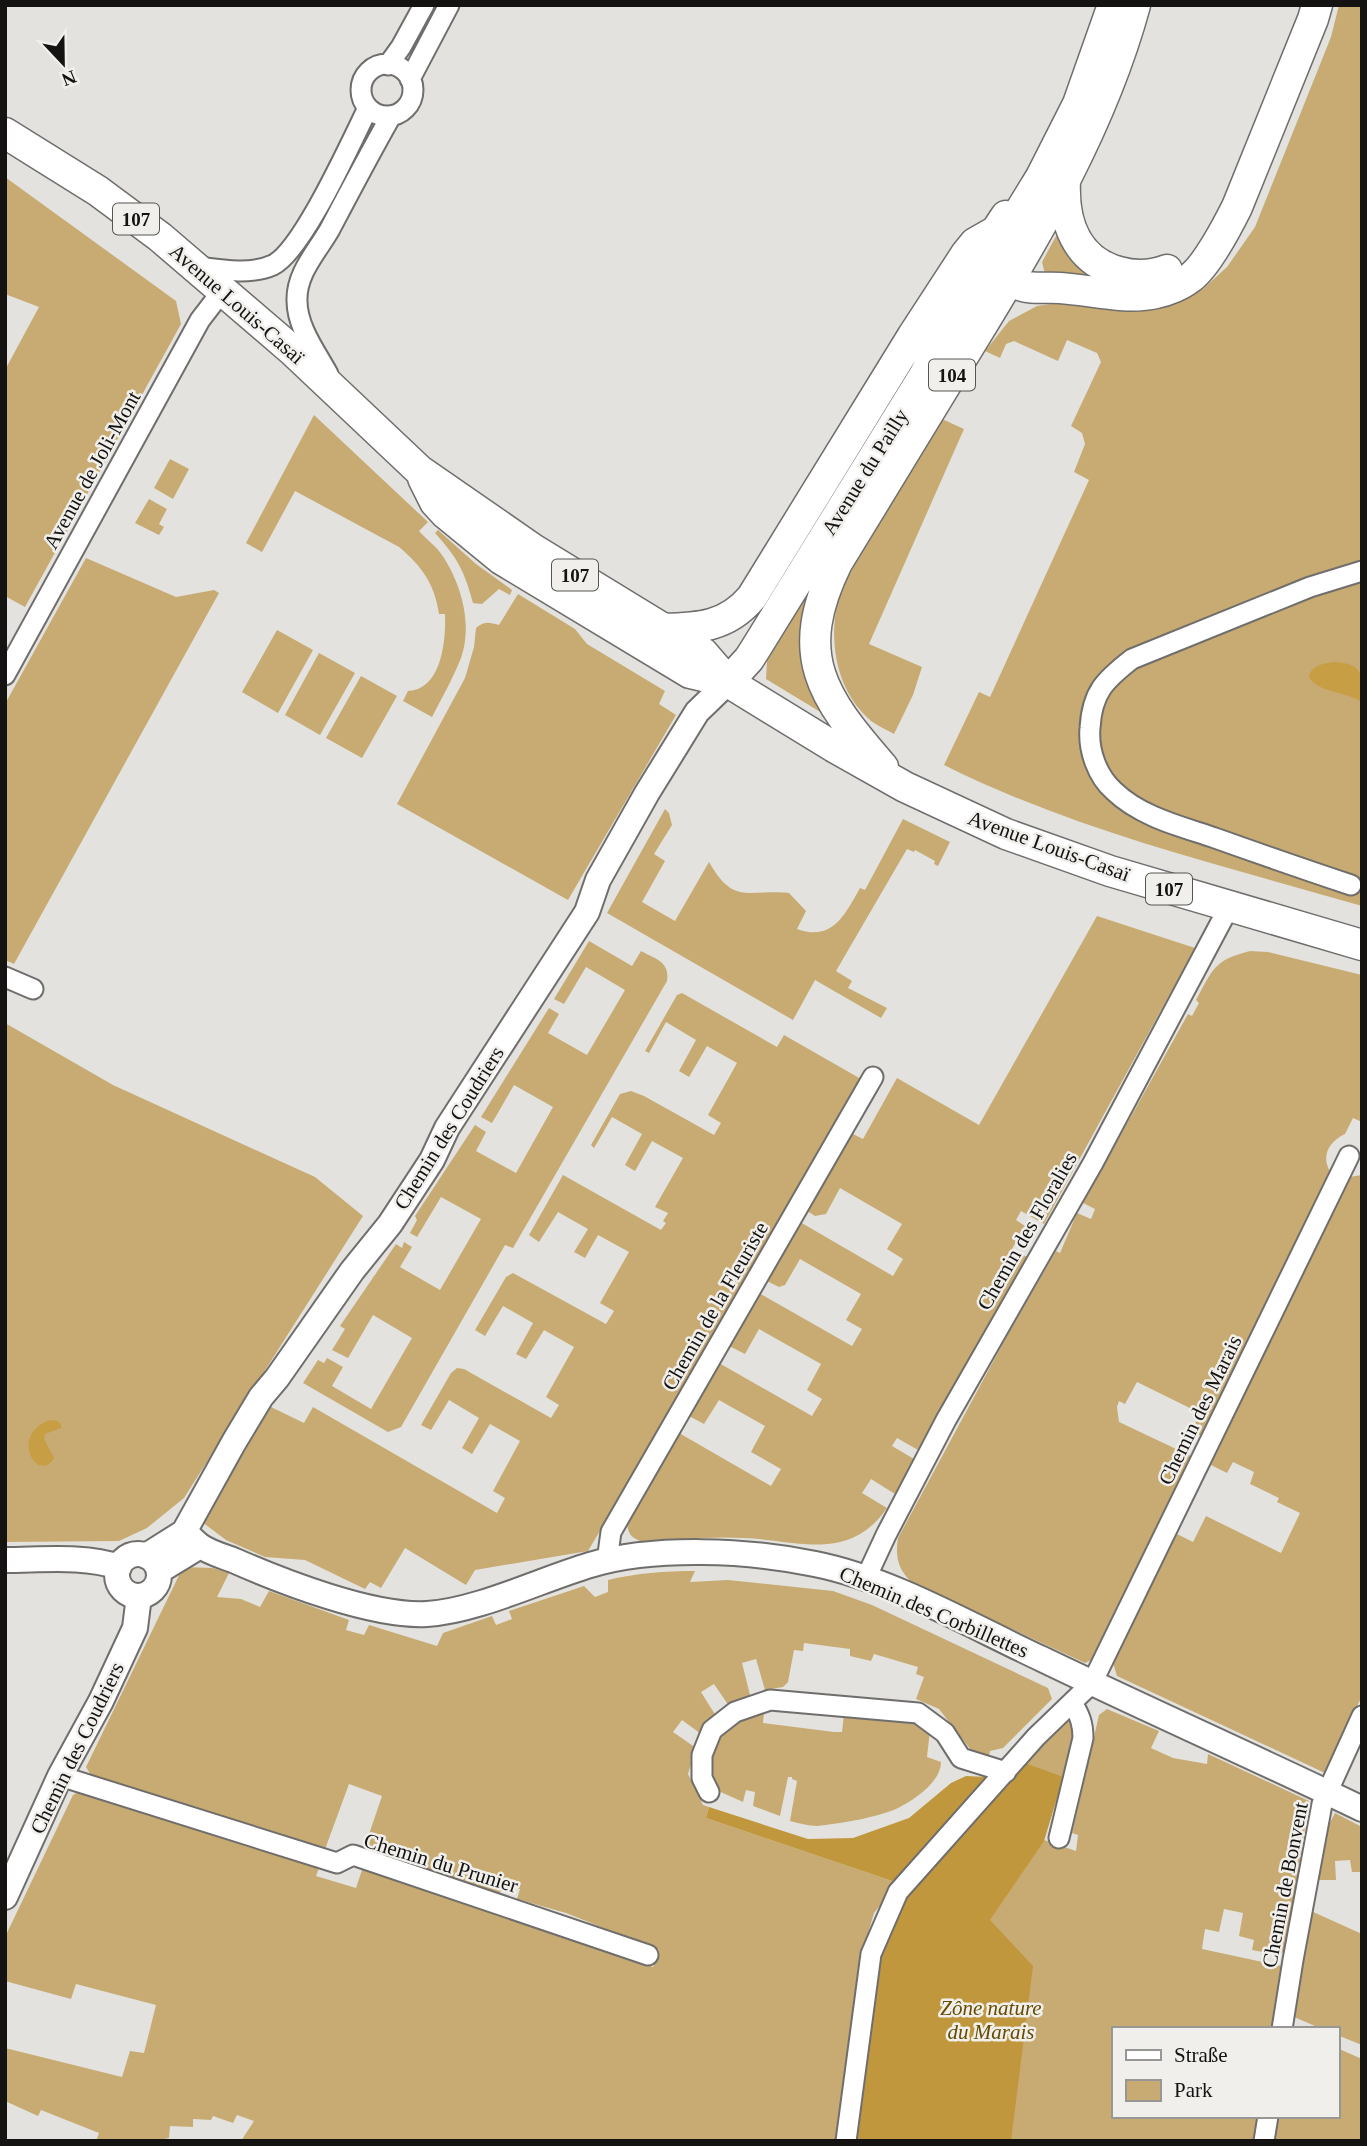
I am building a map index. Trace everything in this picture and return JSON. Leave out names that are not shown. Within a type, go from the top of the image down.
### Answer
[{"type":"main road","name":"104","points":[[1100,77],[1113,5]]},
{"type":"main road","name":"104","points":[[1100,77],[1135,5]]},
{"type":"main road","points":[[1293,66],[1295,5]]},
{"type":"main road","points":[[1010,279],[1031,288],[1126,295],[1157,293],[1192,277],[1224,233],[1237,207],[1317,5]]},
{"type":"main road","name":"Avenue du Pailly","points":[[728,682],[756,648],[924,376],[949,327],[1099,110],[1100,77]]},
{"type":"main road","name":"Avenue Louis-Casaï","points":[[5,133],[98,191],[160,237],[338,393],[419,470],[533,550],[703,653],[728,682],[825,741],[900,785],[1006,834],[1084,862],[1229,907],[1354,939]]},
{"type":"main road","name":"104","points":[[663,629],[692,628],[721,621],[736,614],[747,603],[912,337],[967,254],[975,243],[996,231],[1025,191],[1046,184]]},
{"type":"main road","name":"Avenue du Pailly","points":[[819,673],[816,656],[817,619],[833,571],[1010,279],[1046,184]]},
{"type":"main road","points":[[1046,184],[1065,203],[1074,239],[1091,259],[1106,268],[1135,276],[1148,276],[1177,266],[1214,246]]},
{"type":"main road","name":"Avenue Louis-Casaï","points":[[419,470],[435,502],[446,514],[501,559],[690,673],[728,682]]},
{"type":"main road","name":"Avenue Louis-Casaï","points":[[819,673],[824,688],[844,721],[900,785]]},
{"type":"street","points":[[388,65],[424,5]]},
{"type":"street","points":[[410,79],[449,5]]},
{"type":"street","points":[[388,65],[401,69],[410,79],[412,94],[408,104],[399,113],[391,116],[376,114],[368,108],[361,94],[363,81],[372,70],[388,65]]},
{"type":"street","points":[[195,267],[256,269],[270,266],[282,259],[309,222],[368,108]]},
{"type":"street","points":[[338,393],[301,326],[298,290],[301,276],[391,116]]},
{"type":"street","name":"Avenue de Joli-Mont","points":[[5,675],[200,320],[223,290]]},
{"type":"street","points":[[1352,885],[1147,814],[1112,790],[1102,777],[1093,757],[1089,737],[1096,695],[1108,677],[1132,659],[1310,587],[1362,571]]},
{"type":"street","name":"Chemin des Coudriers","points":[[192,1539],[234,1442],[261,1397],[352,1271],[390,1224],[432,1160],[447,1128],[587,912],[598,880],[697,712],[728,682]]},
{"type":"street","name":"Chemin des Floralies","points":[[866,1578],[946,1420],[1093,1163],[1229,907]]},
{"type":"street","points":[[5,977],[33,989]]},
{"type":"street","name":"Chemin de la Fleuriste","points":[[607,1561],[611,1532],[873,1077]]},
{"type":"street","name":"Chemin des Marais","points":[[1092,1684],[1349,1156]]},
{"type":"street","points":[[152,1563],[192,1539]]},
{"type":"street","name":"Chemin des Corbillettes","points":[[192,1539],[254,1569],[328,1595],[383,1610],[412,1614],[456,1609],[607,1561],[657,1554],[756,1555],[814,1564],[866,1578],[960,1620],[1362,1809]]},
{"type":"street","points":[[132,1555],[152,1563],[157,1585],[146,1594],[132,1595],[121,1587],[118,1581],[122,1562],[132,1555]]},
{"type":"street","points":[[5,1560],[89,1561],[105,1562],[119,1567]]},
{"type":"street","name":"Chemin des Coudriers","points":[[5,1897],[60,1776],[102,1701],[131,1637],[135,1628],[139,1596]]},
{"type":"street","points":[[846,2141],[871,1954],[898,1892],[1035,1737],[1092,1684]]},
{"type":"street","points":[[709,1792],[702,1777],[702,1755],[712,1730],[735,1712],[770,1700],[918,1713],[945,1733],[961,1758],[1006,1772]]},
{"type":"street","points":[[1059,1838],[1083,1738],[1083,1726],[1072,1703]]},
{"type":"street","name":"Chemin de Bonvent","points":[[1283,2027],[1316,1827],[1327,1792],[1362,1716]]},
{"type":"street","name":"Chemin du Prunier","points":[[60,1776],[337,1863],[353,1855],[648,1955]]},
{"type":"street","points":[[1264,2141],[1268,2118]]},
{"type":"green space","points":[[1339,5],[1362,5],[1362,906],[1097,828],[994,788],[944,765],[979,692],[990,697],[1089,480],[1074,472],[1085,444],[1082,433],[1071,426],[1101,362],[1097,353],[1067,340],[1058,361],[1014,341],[1006,344],[1000,358],[985,351],[1009,321],[1037,306],[1064,302],[1162,306],[1203,289],[1227,267],[1255,227],[1331,37]]},
{"type":"green space","points":[[5,177],[176,301],[181,324],[25,607],[5,596],[5,370],[39,307],[5,294]]},
{"type":"green space","points":[[1061,227],[1115,280],[1049,279],[1042,262]]},
{"type":"green space","points":[[314,415],[428,522],[419,531],[440,552],[455,578],[465,618],[464,645],[461,658],[432,717],[403,701],[408,691],[428,682],[435,673],[443,649],[445,614],[439,614],[431,585],[407,554],[399,547],[295,491],[262,552],[246,543]]},
{"type":"green space","points":[[942,419],[964,429],[869,644],[922,667],[913,695],[894,734],[871,721],[859,709],[843,682],[835,651],[837,604],[843,586],[872,531]]},
{"type":"green space","points":[[170,459],[189,469],[173,499],[154,488]]},
{"type":"green space","points":[[149,499],[167,509],[159,524],[164,527],[159,535],[135,523]]},
{"type":"green space","points":[[438,530],[476,564],[512,590],[510,595],[499,589],[482,604],[473,603],[459,565],[435,533]]},
{"type":"green space","points":[[86,558],[176,597],[214,590],[219,593],[14,964],[5,960],[5,704]]},
{"type":"green space","points":[[810,589],[825,709],[822,713],[766,679],[767,661]]},
{"type":"green space","points":[[518,594],[575,629],[587,644],[665,691],[659,704],[676,715],[568,900],[397,804],[465,678],[474,647],[476,628],[487,623],[499,625]]},
{"type":"green space","points":[[277,630],[313,650],[278,713],[242,692]]},
{"type":"green space","points":[[319,653],[355,673],[320,735],[285,715]]},
{"type":"green space","points":[[361,676],[397,696],[362,758],[326,738]]},
{"type":"green space","points":[[665,809],[672,825],[654,854],[665,861],[642,902],[675,921],[709,862],[726,885],[734,890],[789,893],[806,911],[797,929],[820,932],[836,924],[860,888],[865,890],[903,819],[950,842],[938,866],[934,864],[935,861],[915,850],[914,852],[907,849],[836,971],[852,981],[848,988],[887,1008],[881,1018],[815,980],[793,1020],[607,913]]},
{"type":"green space","points":[[1097,916],[1195,948],[1044,1224],[1021,1211],[1016,1220],[1025,1226],[1012,1249],[1027,1257],[918,1450],[897,1438],[892,1446],[914,1459],[895,1494],[871,1479],[862,1493],[887,1508],[872,1525],[856,1536],[839,1542],[803,1544],[730,1538],[640,1541],[634,1538],[629,1532],[627,1522],[679,1433],[771,1486],[781,1469],[751,1452],[765,1426],[719,1400],[704,1424],[689,1416],[719,1363],[812,1416],[822,1399],[807,1390],[821,1364],[759,1329],[745,1354],[729,1346],[759,1293],[852,1346],[862,1329],[846,1320],[861,1294],[800,1259],[785,1285],[779,1287],[767,1281],[800,1222],[893,1276],[903,1259],[887,1249],[902,1224],[840,1188],[826,1214],[815,1216],[807,1211],[851,1133],[863,1139],[897,1078],[979,1125]]},
{"type":"green space","points":[[589,941],[632,966],[641,951],[651,956],[664,965],[667,981],[513,1248],[505,1245],[401,1427],[388,1432],[303,1383],[318,1360],[324,1363],[327,1358],[343,1367],[332,1386],[371,1409],[412,1338],[373,1315],[348,1358],[332,1350],[345,1329],[340,1326],[396,1244],[402,1248],[404,1242],[412,1247],[400,1267],[440,1290],[481,1219],[441,1197],[417,1237],[410,1233],[417,1220],[415,1216],[475,1125],[486,1132],[476,1151],[516,1173],[553,1107],[514,1085],[492,1123],[481,1117],[549,1008],[559,1014],[548,1033],[587,1055],[625,990],[586,967],[564,1004],[554,999]]},
{"type":"green space","points":[[1250,951],[1268,952],[1362,975],[1362,1122],[1353,1118],[1345,1134],[1328,1150],[1326,1161],[1331,1173],[1203,1437],[1192,1431],[1200,1413],[1137,1382],[1125,1404],[1119,1401],[1119,1422],[1193,1457],[1097,1657],[1085,1663],[914,1584],[904,1574],[899,1563],[898,1538],[1008,1334],[1056,1251],[1060,1253],[1077,1213],[1091,1219],[1095,1209],[1083,1203],[1188,1014],[1192,1016],[1199,1003],[1196,1000],[1207,981],[1222,962]]},
{"type":"green space","points":[[682,993],[777,1047],[784,1035],[861,1079],[588,1551],[475,1570],[466,1585],[405,1548],[381,1588],[370,1582],[365,1589],[305,1560],[265,1557],[226,1540],[202,1522],[271,1407],[304,1423],[313,1407],[497,1513],[505,1498],[493,1491],[520,1441],[490,1424],[472,1454],[462,1448],[479,1418],[449,1400],[431,1430],[421,1425],[451,1373],[457,1368],[464,1369],[551,1418],[559,1405],[546,1397],[574,1347],[544,1330],[526,1359],[516,1354],[533,1323],[503,1306],[485,1336],[475,1330],[506,1277],[513,1273],[606,1324],[614,1311],[600,1303],[629,1252],[598,1235],[585,1258],[574,1252],[588,1229],[558,1212],[539,1242],[529,1235],[563,1175],[661,1230],[666,1223],[663,1221],[668,1213],[655,1207],[683,1158],[652,1141],[635,1171],[625,1165],[642,1134],[612,1117],[594,1148],[591,1145],[620,1094],[631,1091],[714,1135],[721,1123],[708,1115],[737,1063],[707,1046],[689,1077],[679,1071],[696,1040],[666,1022],[649,1053],[645,1051],[677,995]]},
{"type":"green space","points":[[5,1023],[113,1085],[315,1177],[363,1216],[184,1498],[147,1528],[119,1541],[5,1542]]},
{"type":"green space","points":[[1362,1175],[1362,1696],[1325,1773],[1117,1676],[1113,1663],[1177,1534],[1193,1542],[1206,1516],[1281,1553],[1300,1513],[1277,1502],[1279,1498],[1250,1484],[1254,1472],[1233,1462],[1227,1473],[1211,1465],[1349,1177]]},
{"type":"green space","points":[[183,1567],[213,1568],[229,1573],[217,1597],[241,1599],[260,1607],[269,1591],[349,1620],[346,1630],[364,1635],[369,1625],[437,1646],[443,1633],[492,1616],[496,1625],[512,1619],[509,1611],[584,1586],[595,1597],[608,1592],[608,1580],[640,1574],[695,1571],[690,1582],[728,1580],[833,1591],[872,1605],[1048,1688],[1052,1699],[1003,1748],[990,1751],[989,1756],[971,1750],[939,1709],[916,1699],[924,1677],[916,1674],[918,1667],[874,1654],[871,1661],[850,1656],[850,1649],[804,1643],[803,1651],[794,1650],[788,1682],[783,1687],[765,1690],[756,1659],[742,1663],[750,1695],[729,1706],[714,1684],[701,1692],[716,1716],[701,1734],[682,1720],[673,1732],[696,1748],[688,1774],[703,1805],[709,1807],[706,1818],[898,1883],[874,1913],[858,1967],[837,2141],[241,2141],[254,2121],[237,2115],[233,2123],[213,2116],[211,2120],[193,2119],[193,2127],[170,2126],[169,2138],[154,2141],[96,2141],[99,2133],[41,2110],[38,2116],[5,2101],[5,2048],[122,2077],[130,2051],[144,2053],[156,2005],[76,1984],[71,1999],[5,1981],[5,1937],[73,1795],[82,1790],[319,1868],[316,1876],[356,1888],[363,1867],[653,1967],[659,1950],[566,1913],[517,1899],[520,1889],[503,1883],[500,1893],[364,1849],[382,1796],[349,1784],[324,1852],[92,1777],[86,1767]]},
{"type":"green space","points":[[1107,1709],[1159,1731],[1151,1748],[1173,1758],[1207,1764],[1208,1754],[1309,1801],[1286,1951],[1278,1955],[1252,1950],[1254,1940],[1239,1936],[1243,1913],[1224,1909],[1219,1932],[1205,1929],[1202,1949],[1282,1966],[1272,2027],[1112,2027],[1112,2118],[1258,2118],[1254,2141],[852,2141],[1025,1763],[1069,1721],[1076,1726],[1076,1737],[1044,1840],[1076,1851],[1078,1835],[1072,1833],[1099,1715]]},
{"type":"green space","points":[[764,1712],[763,1723],[834,1732],[842,1732],[844,1714],[904,1719],[930,1730],[927,1757],[941,1762],[940,1769],[926,1790],[890,1811],[859,1820],[817,1826],[790,1821],[797,1781],[792,1777],[788,1777],[780,1816],[753,1806],[755,1792],[746,1790],[743,1802],[714,1789],[711,1781],[710,1761],[723,1731],[748,1713]]},
{"type":"green space","name":"Zône nature du Marais","points":[[1025,1763],[1063,1777],[1044,1841],[990,1920],[1033,1966],[1011,2141],[852,2141],[882,1939],[911,1889]]},
{"type":"green space","points":[[966,1776],[987,1777],[898,1883],[706,1818],[709,1807],[808,1839],[853,1838],[909,1818],[951,1783]]},
{"type":"green space","points":[[1335,1813],[1362,1827],[1362,1872],[1352,1872],[1350,1860],[1335,1861],[1336,1880],[1316,1880],[1324,1834]]},
{"type":"green space","points":[[1311,1911],[1362,1934],[1362,2045],[1339,2036],[1339,2027],[1317,2027],[1294,2017]]},
{"type":"green space","points":[[1339,2049],[1362,2059],[1362,2141],[1272,2141],[1276,2118],[1339,2118]]},
{"type":"shaded area","points":[[1335,662],[1352,665],[1360,673],[1362,702],[1320,687],[1309,678],[1315,667]]},
{"type":"shaded area","points":[[50,1420],[57,1421],[61,1428],[45,1434],[44,1439],[54,1458],[48,1465],[41,1466],[30,1455],[29,1446],[37,1427]]}]
